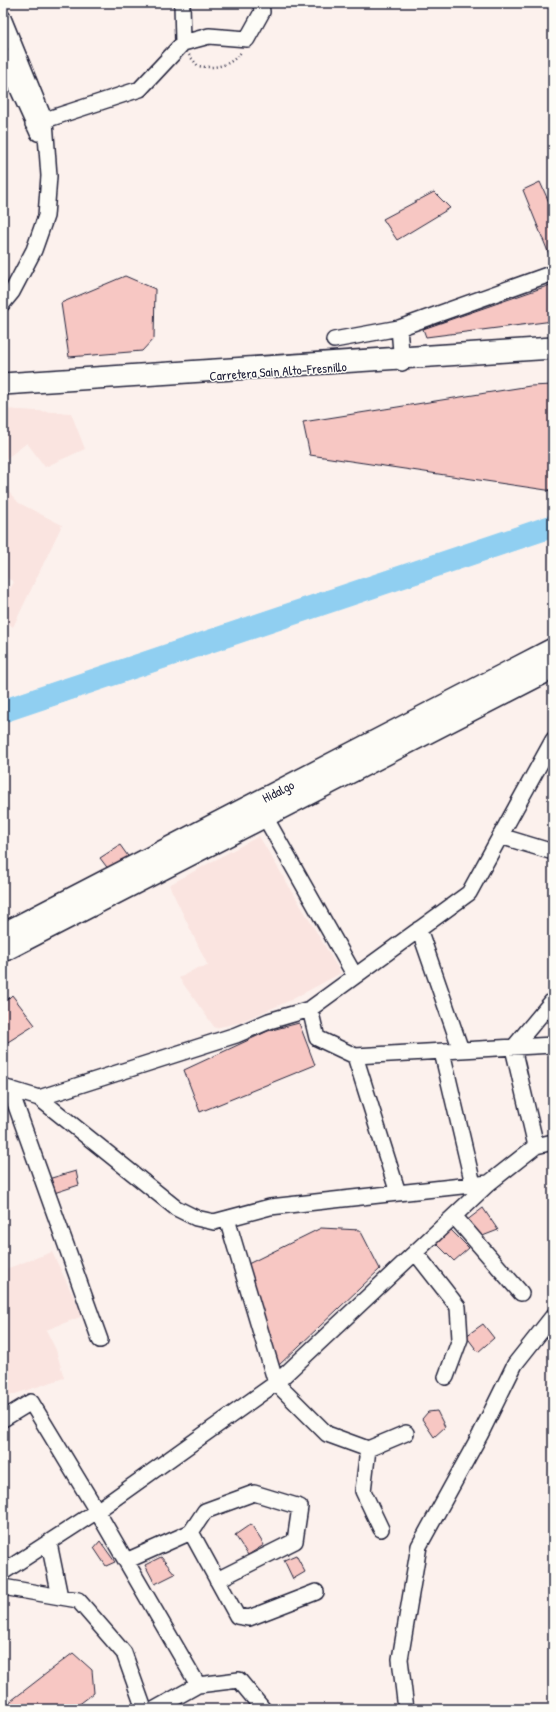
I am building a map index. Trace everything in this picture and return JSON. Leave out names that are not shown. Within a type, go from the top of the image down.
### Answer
[{"type":"main road","points":[[3,384],[402,360],[553,348]]},
{"type":"main road","name":"Carretera Sain Alto-Fresnillo","points":[[3,390],[402,360],[553,353]]},
{"type":"main road","name":"Hidalgo","points":[[3,951],[261,809],[552,658]]},
{"type":"main road","name":"Hidalgo","points":[[3,934],[261,809]]},
{"type":"street","points":[[182,3],[183,42]]},
{"type":"street","points":[[39,122],[140,89],[183,42],[209,36],[247,39],[262,12],[261,3]]},
{"type":"street","points":[[3,18],[39,122],[48,154],[49,176],[46,216],[34,250],[12,292],[3,303]]},
{"type":"street","points":[[3,56],[39,122]]},
{"type":"street","points":[[334,340],[399,328],[553,273]]},
{"type":"street","points":[[399,328],[402,360]]},
{"type":"street","points":[[39,1098],[236,1035],[269,1021],[310,1009],[469,893],[553,740]]},
{"type":"street","points":[[261,809],[355,976]]},
{"type":"street","points":[[500,836],[553,852]]},
{"type":"street","points":[[419,929],[461,1050]]},
{"type":"street","points":[[513,1048],[553,1000]]},
{"type":"street","points":[[310,1009],[317,1038],[355,1056],[553,1046]]},
{"type":"street","points":[[513,1048],[536,1146]]},
{"type":"street","points":[[442,1052],[473,1184]]},
{"type":"street","points":[[355,1056],[398,1193]]},
{"type":"street","points":[[7,1088],[39,1098],[176,1208],[196,1218],[214,1222],[270,1207],[488,1183]]},
{"type":"street","points":[[7,1088],[100,1340]]},
{"type":"street","points":[[3,1572],[97,1512],[276,1383],[488,1183],[536,1146],[553,1142]]},
{"type":"street","points":[[454,1216],[521,1293]]},
{"type":"street","points":[[227,1219],[276,1383],[327,1434],[368,1449],[406,1433]]},
{"type":"street","points":[[415,1252],[458,1306],[460,1338],[446,1377]]},
{"type":"street","points":[[406,1709],[400,1659],[419,1546],[480,1436],[514,1364],[553,1316]]},
{"type":"street","points":[[3,1419],[31,1402],[198,1685]]},
{"type":"street","points":[[368,1449],[363,1491],[382,1530]]},
{"type":"street","points":[[126,1561],[191,1532],[205,1511],[254,1493],[300,1506],[295,1542],[217,1580]]},
{"type":"street","points":[[191,1532],[237,1616],[249,1618],[316,1592]]},
{"type":"street","points":[[49,1542],[60,1597]]},
{"type":"street","points":[[3,1587],[78,1600],[124,1653],[144,1709]]},
{"type":"street","points":[[155,1709],[198,1685],[239,1680],[263,1709]]},
{"type":"path","points":[[183,42],[191,59],[198,66],[208,68],[222,66],[236,58],[247,44],[247,39]]},
{"type":"shaded area","points":[[3,409],[71,413],[85,449],[45,467],[27,443],[3,461]]},
{"type":"shaded area","points":[[3,486],[19,503],[62,525],[13,627],[3,619],[3,601],[14,582],[3,575]]},
{"type":"shaded area","points":[[259,836],[341,973],[291,1000],[238,1023],[215,1028],[179,978],[197,968],[208,966],[169,885]]},
{"type":"shaded area","points":[[52,1252],[83,1316],[46,1330],[56,1350],[64,1378],[3,1398],[3,1270]]},
{"type":"building","points":[[540,182],[553,211],[553,264],[523,190]]},
{"type":"building","points":[[434,192],[450,208],[397,240],[383,219]]},
{"type":"building","points":[[125,276],[155,289],[154,338],[142,351],[69,357],[61,303]]},
{"type":"building","points":[[553,284],[553,321],[426,337],[423,329]]},
{"type":"building","points":[[553,385],[553,491],[310,455],[303,422],[530,386]]},
{"type":"building","points":[[120,845],[130,859],[109,870],[100,858]]},
{"type":"building","points":[[12,995],[35,1025],[3,1045],[3,1004]]},
{"type":"building","points":[[299,1023],[315,1065],[200,1112],[184,1070],[268,1031]]},
{"type":"building","points":[[76,1171],[79,1185],[54,1193],[48,1179]]},
{"type":"building","points":[[483,1208],[498,1230],[480,1237],[466,1221]]},
{"type":"building","points":[[321,1228],[360,1230],[380,1269],[278,1366],[246,1265]]},
{"type":"building","points":[[450,1229],[469,1248],[454,1261],[435,1242]]},
{"type":"building","points":[[483,1324],[494,1338],[478,1352],[466,1336]]},
{"type":"building","points":[[437,1411],[445,1427],[434,1437],[422,1419],[428,1412]]},
{"type":"building","points":[[251,1524],[264,1545],[248,1555],[235,1535]]},
{"type":"building","points":[[100,1541],[115,1562],[106,1566],[94,1548]]},
{"type":"building","points":[[296,1555],[305,1572],[293,1579],[284,1560]]},
{"type":"building","points":[[161,1557],[175,1574],[155,1584],[145,1565]]},
{"type":"building","points":[[73,1653],[92,1670],[94,1693],[73,1709],[3,1709],[3,1707]]},
{"type":"waterway","points":[[3,711],[553,526]]}]
